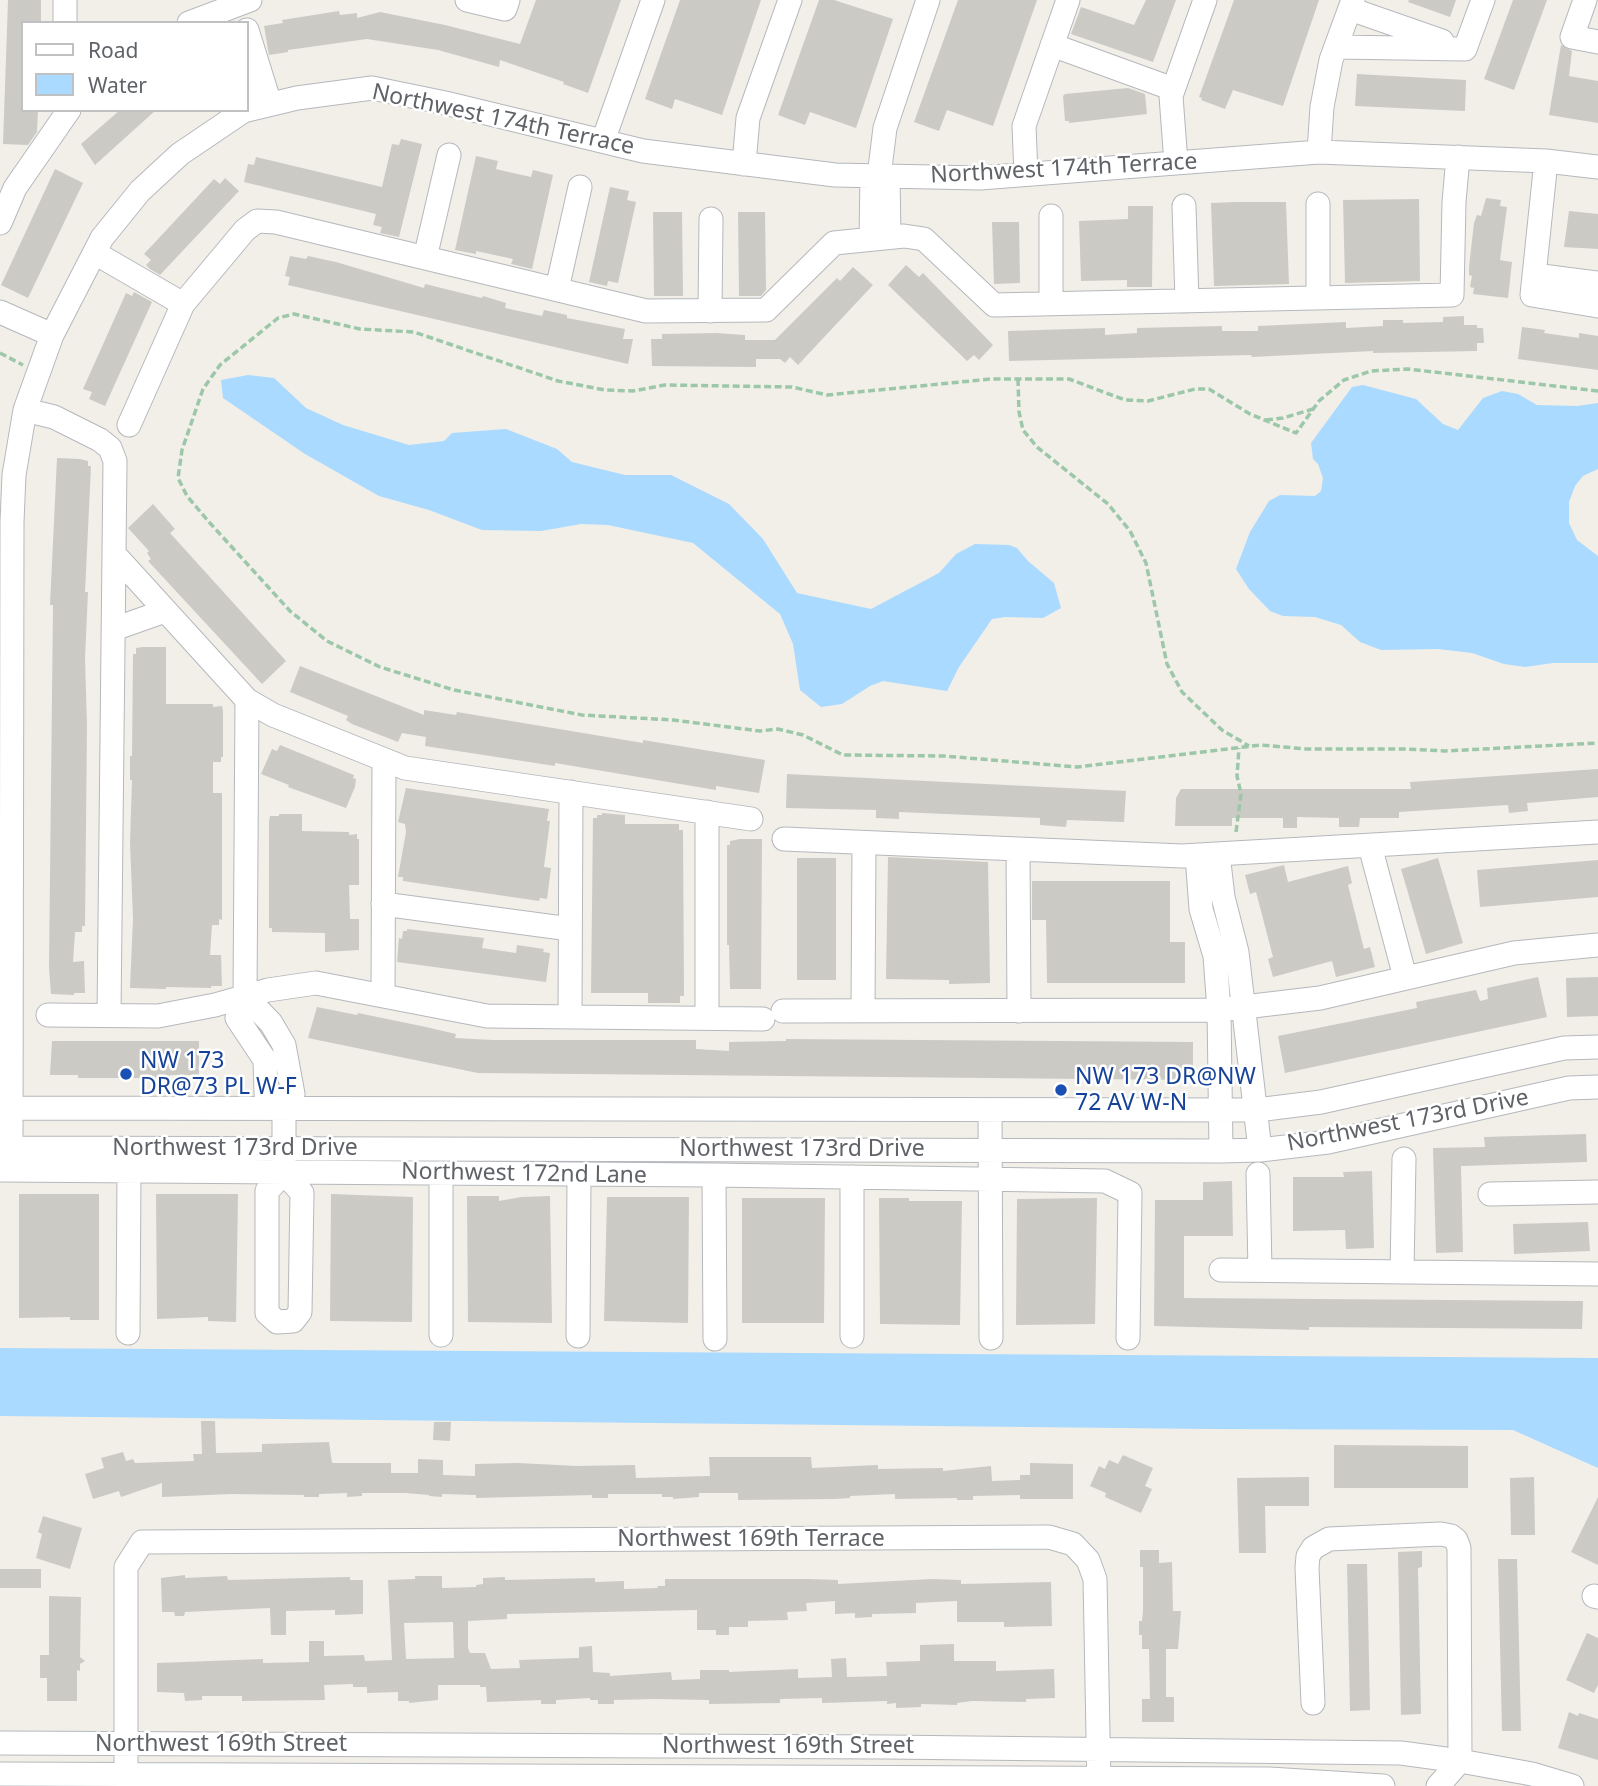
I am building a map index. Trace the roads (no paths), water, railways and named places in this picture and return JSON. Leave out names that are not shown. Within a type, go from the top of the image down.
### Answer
[{"type":"street","points":[[65,0],[65,21]]},
{"type":"street","points":[[467,0],[505,9],[508,0]]},
{"type":"street","points":[[603,141],[653,0]]},
{"type":"street","points":[[744,164],[748,118],[790,0]]},
{"type":"street","points":[[880,238],[879,176],[885,128],[928,0]]},
{"type":"street","points":[[1026,174],[1024,126],[1068,0]]},
{"type":"street","points":[[1176,163],[1171,96],[1205,0]]},
{"type":"street","points":[[1465,49],[1483,0]]},
{"type":"street","points":[[1585,0],[1572,37],[1598,43]]},
{"type":"street","points":[[1319,152],[1322,107],[1331,60],[1351,4],[1465,49]]},
{"type":"street","points":[[197,21],[236,11]]},
{"type":"street","points":[[248,41],[254,108]]},
{"type":"street","points":[[1052,45],[1173,89]]},
{"type":"street","points":[[1336,47],[1465,49]]},
{"type":"street","points":[[248,88],[254,108]]},
{"type":"street","name":"Northwest 174th Terrace","points":[[254,108],[297,98],[372,88],[643,151],[835,175],[980,178],[1319,152],[1546,161],[1598,167]]},
{"type":"street","points":[[0,223],[15,188],[68,112]]},
{"type":"street","name":"Northwest 174th Terrace","points":[[6,1148],[6,522],[25,410],[52,335],[102,238],[140,191],[180,154],[248,112]]},
{"type":"street","points":[[425,258],[449,155]]},
{"type":"street","points":[[129,425],[183,304],[245,230],[257,221],[276,222],[646,311],[766,310],[834,243],[904,236],[924,239],[994,305],[1452,295],[1458,157]]},
{"type":"street","points":[[1546,161],[1532,295],[1598,306]]},
{"type":"street","points":[[557,289],[580,187]]},
{"type":"street","points":[[1318,204],[1318,298]]},
{"type":"street","points":[[1184,206],[1187,300]]},
{"type":"street","points":[[1051,216],[1051,303]]},
{"type":"street","points":[[710,219],[710,311]]},
{"type":"street","points":[[95,253],[183,304]]},
{"type":"street","points":[[1534,275],[1598,283]]},
{"type":"street","points":[[0,312],[52,335]]},
{"type":"street","points":[[25,410],[54,417],[100,440],[110,449],[115,461],[109,1015]]},
{"type":"street","points":[[114,555],[247,700],[273,715],[405,768],[751,818]]},
{"type":"street","points":[[114,629],[165,611]]},
{"type":"street","points":[[247,700],[245,996],[271,1023],[284,1045],[293,1094],[284,1107],[284,1173],[302,1193],[300,1312],[293,1321],[277,1322],[267,1313],[267,1191],[284,1173]]},
{"type":"street","points":[[383,995],[384,760]]},
{"type":"street","points":[[570,1017],[571,792]]},
{"type":"street","points":[[706,1018],[707,812]]},
{"type":"street","points":[[784,839],[1216,855],[1598,832]]},
{"type":"street","points":[[863,1012],[864,843]]},
{"type":"street","points":[[1370,846],[1405,977]]},
{"type":"street","points":[[1018,849],[1018,1012]]},
{"type":"street","points":[[1216,855],[1237,952],[1260,1150]]},
{"type":"street","points":[[1216,855],[1201,909],[1215,956],[1219,1010],[1221,1151]]},
{"type":"street","points":[[383,904],[570,929]]},
{"type":"street","points":[[48,1015],[158,1016],[215,1005],[268,990],[316,983],[487,1016],[706,1018],[863,1012],[1219,1010],[1320,998],[1514,953],[1598,945]]},
{"type":"street","name":"Northwest 173rd Drive","points":[[6,1108],[1257,1110],[1321,1102],[1564,1048],[1598,1047]]},
{"type":"street","name":"Northwest 173rd Drive","points":[[6,1148],[1260,1150],[1328,1142],[1569,1088],[1598,1087]]},
{"type":"street","points":[[990,1111],[991,1338]]},
{"type":"street","points":[[1402,1272],[1404,1159]]},
{"type":"street","name":"Northwest 172nd Lane","points":[[0,1170],[715,1175],[1105,1181],[1130,1193],[1128,1338]]},
{"type":"street","points":[[128,1333],[129,1171]]},
{"type":"street","points":[[441,1173],[441,1335]]},
{"type":"street","points":[[1258,1174],[1260,1270]]},
{"type":"street","points":[[578,1336],[579,1175]]},
{"type":"street","points":[[715,1175],[715,1339]]},
{"type":"street","points":[[852,1177],[852,1336]]},
{"type":"street","points":[[1490,1194],[1598,1192]]},
{"type":"street","points":[[1221,1270],[1598,1273]]},
{"type":"street","points":[[1313,1703],[1307,1568],[1308,1556],[1313,1548],[1329,1539],[1441,1534],[1451,1536],[1459,1548],[1460,1761],[1438,1786]]},
{"type":"street","name":"Northwest 169th Terrace","points":[[126,1743],[126,1567],[142,1542],[1049,1537],[1073,1544],[1088,1560],[1095,1579],[1098,1751]]},
{"type":"street","name":"Northwest 169th Street","points":[[0,1743],[643,1745],[1401,1753],[1532,1774],[1572,1786]]},
{"type":"street","points":[[126,1743],[126,1780]]},
{"type":"street","points":[[397,1744],[397,1781]]},
{"type":"street","points":[[643,1745],[644,1782]]},
{"type":"street","points":[[887,1747],[887,1782]]},
{"type":"street","points":[[1098,1751],[1098,1782]]},
{"type":"street","name":"Northwest 169th Street","points":[[0,1774],[126,1780],[1098,1782],[1269,1779],[1382,1786]]},
{"type":"water","points":[[248,375],[274,378],[306,408],[343,425],[409,445],[444,441],[452,433],[506,429],[557,449],[572,462],[625,475],[671,475],[729,504],[763,539],[797,593],[871,609],[939,573],[956,554],[975,544],[1009,545],[1017,548],[1054,583],[1061,608],[1043,618],[992,619],[959,667],[947,691],[883,681],[842,704],[821,707],[800,690],[793,644],[780,614],[693,543],[608,525],[581,524],[541,531],[482,530],[429,510],[379,496],[305,454],[223,398],[221,380]]},
{"type":"water","points":[[1363,385],[1416,399],[1443,424],[1458,430],[1483,398],[1502,391],[1518,394],[1537,405],[1577,406],[1598,403],[1598,469],[1583,476],[1575,486],[1569,502],[1569,523],[1577,540],[1598,556],[1598,663],[1553,663],[1525,667],[1504,664],[1472,653],[1438,649],[1381,650],[1360,642],[1341,625],[1315,617],[1283,616],[1270,611],[1249,589],[1236,569],[1250,532],[1269,501],[1280,495],[1315,496],[1321,491],[1323,478],[1313,459],[1311,443],[1352,387]]},
{"type":"water","points":[[0,1348],[1598,1358],[1598,1468],[1513,1430],[0,1416]]},
{"type":"place","name":"NW 173 DR@73 PL W-F","points":[[126,1074]]},
{"type":"place","name":"NW 173 DR@NW 72 AV W-N","points":[[1061,1090]]}]
